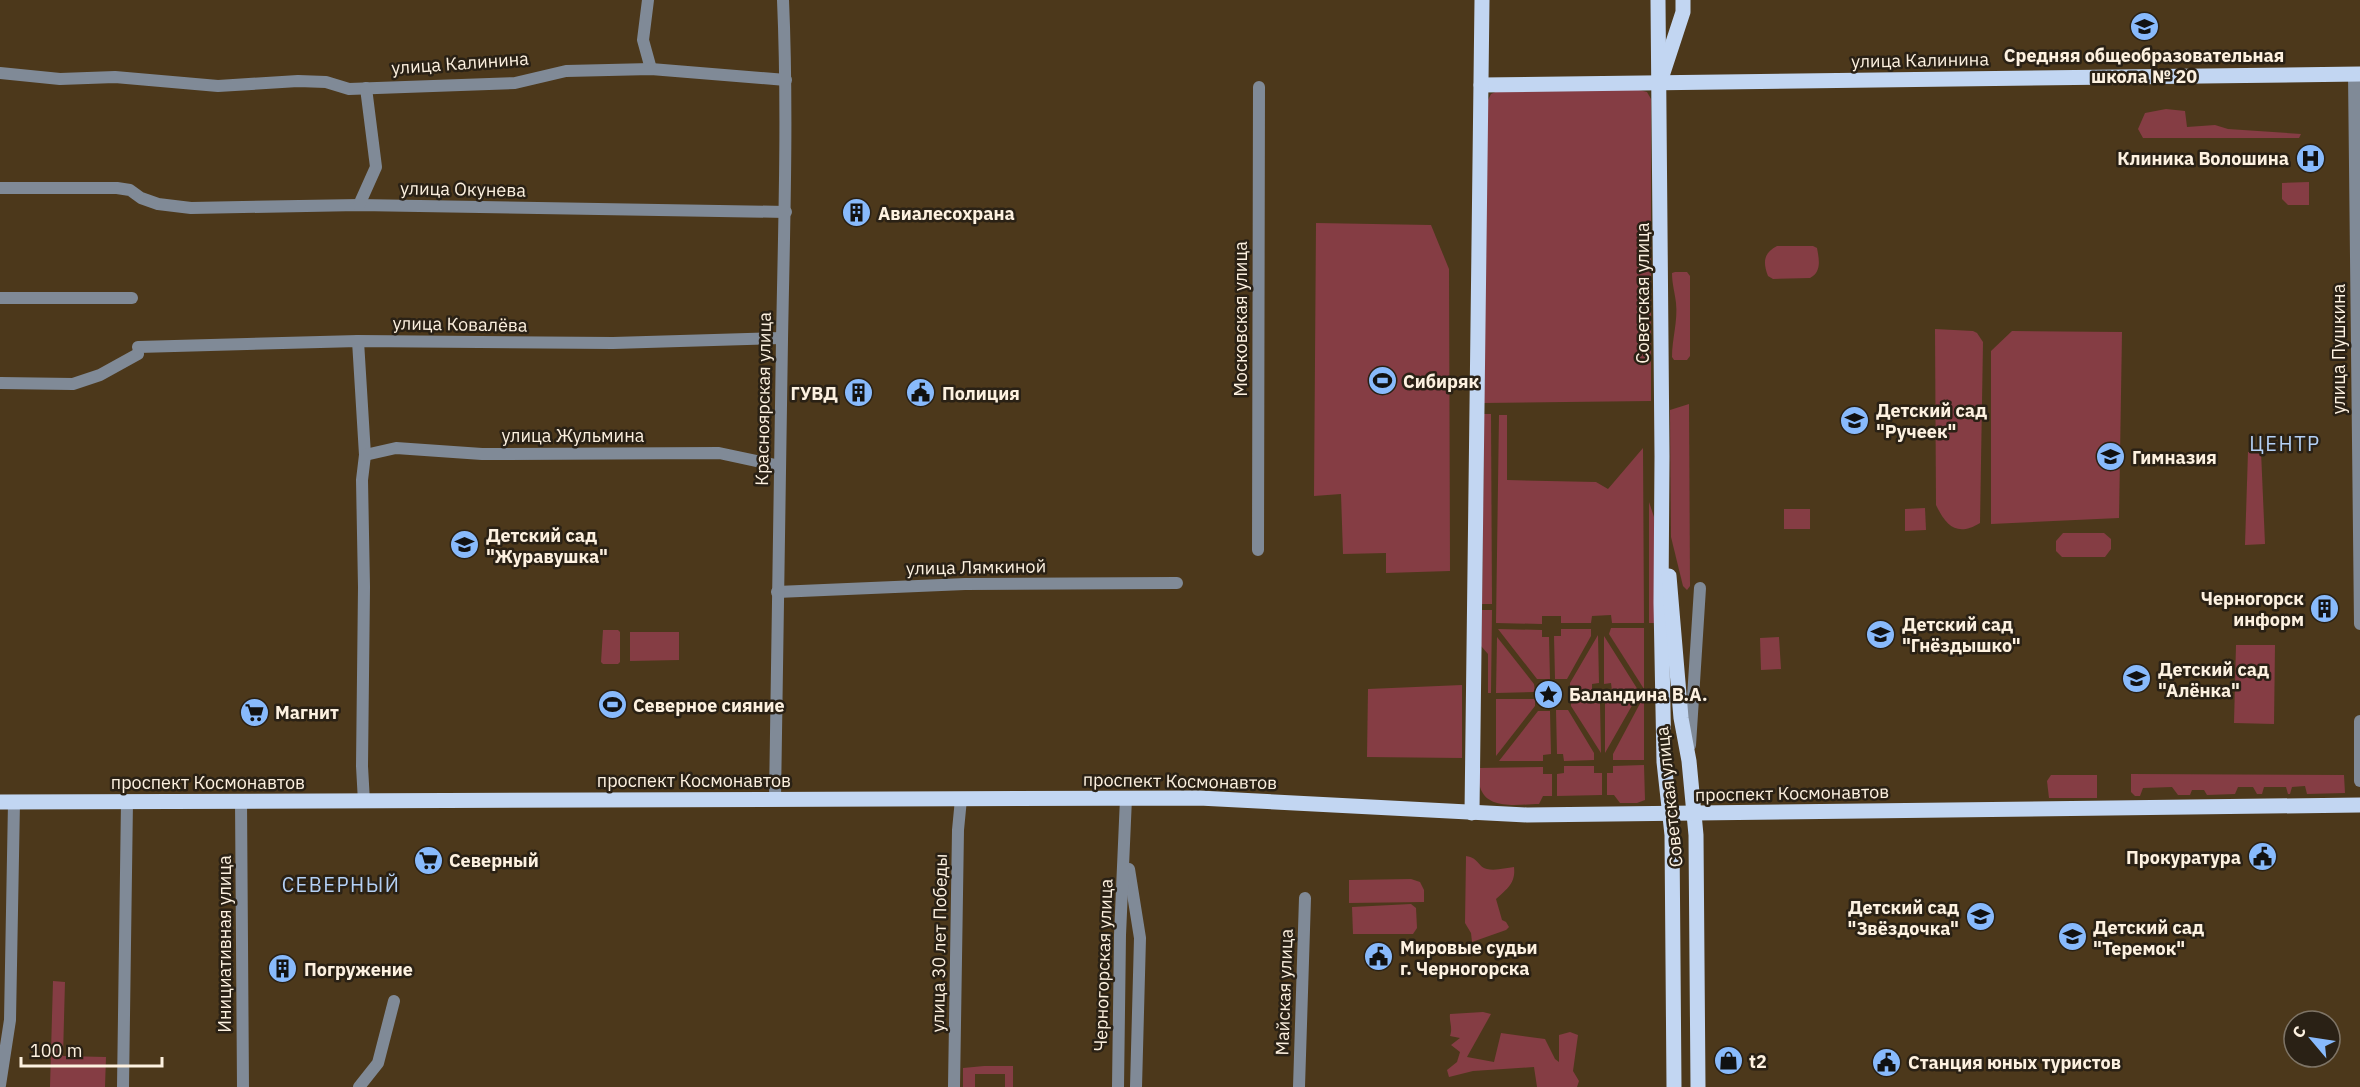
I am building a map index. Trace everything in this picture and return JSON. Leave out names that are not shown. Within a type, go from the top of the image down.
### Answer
[{"type":"main road","points":[[1472,813],[1482,0]]},
{"type":"main road","name":"Советская улица","points":[[1658,0],[1661,603],[1664,751],[1672,835],[1674,1087]]},
{"type":"main road","name":"Советская улица","points":[[1660,82],[1683,12],[1683,0]]},
{"type":"main road","name":"улица Калинина","points":[[1481,85],[2357,74]]},
{"type":"main road","name":"Советская улица","points":[[1662,504],[1681,718],[1689,762],[1696,835],[1698,1087]]},
{"type":"main road","name":"проспект Космонавтов","points":[[7,802],[1126,798],[1242,799],[1527,815],[2360,805]]},
{"type":"street","points":[[648,0],[643,40],[651,69]]},
{"type":"street","name":"Красноярская улица","points":[[775,799],[777,592],[786,212],[786,80],[783,0]]},
{"type":"street","name":"улица Калинина","points":[[0,73],[60,79],[115,77],[218,86],[298,81],[326,82],[349,89],[515,83],[567,71],[651,69],[786,80]]},
{"type":"street","name":"улица Пушкина","points":[[2357,74],[2356,384],[2360,624]]},
{"type":"street","name":"Московская улица","points":[[1258,550],[1259,87]]},
{"type":"street","points":[[359,205],[376,167],[366,88]]},
{"type":"street","name":"улица Окунева","points":[[0,188],[117,188],[130,190],[141,198],[158,204],[191,208],[359,205],[786,212]]},
{"type":"street","points":[[0,297],[132,298]]},
{"type":"street","name":"улица Ковалёва","points":[[0,383],[73,384],[100,375],[138,351],[358,341],[613,343],[782,338]]},
{"type":"street","points":[[358,341],[365,455],[362,480],[364,802]]},
{"type":"street","name":"улица Жульмина","points":[[365,455],[396,448],[482,454],[719,453],[780,466]]},
{"type":"street","name":"улица Лямкиной","points":[[777,592],[965,584],[1177,583]]},
{"type":"street","points":[[1689,762],[1700,588]]},
{"type":"street","points":[[2360,721],[2360,781]]},
{"type":"street","name":"Черногорская улица","points":[[1118,1087],[1120,935],[1126,798]]},
{"type":"street","name":"улица 30 лет Победы","points":[[954,1087],[958,830],[961,799]]},
{"type":"street","name":"Инициативная улица","points":[[241,800],[243,1087]]},
{"type":"street","points":[[123,1087],[128,801]]},
{"type":"street","points":[[0,1085],[10,1020],[7,802]]},
{"type":"street","name":"Черногорская улица","points":[[1125,844],[1140,938],[1136,1087]]},
{"type":"street","name":"Майская улица","points":[[1299,1087],[1305,898]]},
{"type":"street","points":[[359,1087],[378,1063],[394,1000]]},
{"type":"shaded area","points":[[1635,89],[1647,92],[1651,99],[1651,401],[1482,403],[1486,104],[1491,94],[1500,90]]},
{"type":"shaded area","points":[[2166,109],[2185,111],[2187,127],[2215,125],[2228,129],[2301,134],[2299,138],[2143,138],[2138,129],[2145,113]]},
{"type":"shaded area","points":[[2309,182],[2309,205],[2288,205],[2282,199],[2282,183]]},
{"type":"shaded area","name":"Сибиряк","points":[[1316,223],[1431,225],[1449,269],[1450,571],[1386,573],[1386,553],[1343,554],[1341,494],[1314,496]]},
{"type":"shaded area","points":[[1777,246],[1817,248],[1819,265],[1814,275],[1810,278],[1773,279],[1768,276],[1765,259],[1769,252]]},
{"type":"shaded area","points":[[1687,272],[1690,276],[1690,356],[1687,360],[1674,360],[1672,357],[1676,299],[1672,273]]},
{"type":"shaded area","points":[[1935,329],[1973,331],[1983,342],[1980,523],[1965,529],[1948,524],[1936,505]]},
{"type":"shaded area","points":[[2012,331],[2122,332],[2119,518],[1991,524],[1991,351]]},
{"type":"shaded area","points":[[1689,404],[1690,586],[1687,590],[1683,586],[1671,537],[1670,410]]},
{"type":"shaded area","points":[[1484,414],[1491,414],[1492,604],[1482,604]]},
{"type":"shaded area","points":[[1499,415],[1507,415],[1507,480],[1596,482],[1608,489],[1643,448],[1644,623],[1612,623],[1611,615],[1592,616],[1591,623],[1561,623],[1561,616],[1542,616],[1542,624],[1496,623]]},
{"type":"shaded area","points":[[2261,451],[2265,544],[2245,545],[2248,452]]},
{"type":"shaded area","points":[[1649,502],[1654,517],[1655,623],[1649,623]]},
{"type":"shaded area","points":[[1925,508],[1926,530],[1905,531],[1905,509]]},
{"type":"shaded area","points":[[1784,509],[1810,509],[1810,529],[1784,529]]},
{"type":"shaded area","points":[[2063,533],[2104,533],[2111,539],[2111,549],[2105,557],[2062,557],[2056,551],[2056,541]]},
{"type":"shaded area","points":[[1482,610],[1492,610],[1491,693],[1488,693],[1488,654],[1481,646]]},
{"type":"shaded area","points":[[1611,628],[1644,628],[1644,689],[1609,634]]},
{"type":"shaded area","points":[[1498,629],[1542,630],[1542,637],[1549,637],[1550,679],[1537,679]]},
{"type":"shaded area","points":[[1561,629],[1591,629],[1591,636],[1567,679],[1555,679],[1554,636],[1561,636]]},
{"type":"shaded area","points":[[603,630],[620,632],[620,662],[618,664],[601,662]]},
{"type":"shaded area","points":[[630,632],[679,632],[679,660],[630,661]]},
{"type":"shaded area","points":[[1598,635],[1599,683],[1592,684],[1592,690],[1570,691],[1570,683]]},
{"type":"shaded area","points":[[1604,636],[1638,690],[1612,691],[1611,683],[1604,684]]},
{"type":"shaded area","points":[[1497,637],[1534,684],[1535,692],[1496,693]]},
{"type":"shaded area","points":[[1779,637],[1781,669],[1761,670],[1760,638]]},
{"type":"shaded area","points":[[2236,645],[2275,645],[2274,724],[2234,723]]},
{"type":"shaded area","points":[[1462,685],[1462,758],[1367,757],[1368,689]]},
{"type":"shaded area","points":[[1638,695],[1605,753],[1605,703],[1612,703],[1612,696]]},
{"type":"shaded area","points":[[1593,696],[1593,703],[1600,703],[1601,753],[1571,706],[1571,697]]},
{"type":"shaded area","points":[[1644,696],[1644,760],[1613,760],[1613,754]]},
{"type":"shaded area","points":[[1496,699],[1535,699],[1535,706],[1496,756]]},
{"type":"shaded area","points":[[1556,710],[1568,710],[1594,753],[1594,760],[1564,761],[1563,754],[1557,754]]},
{"type":"shaded area","points":[[1538,711],[1550,711],[1551,754],[1543,755],[1543,761],[1499,761]]},
{"type":"shaded area","points":[[1644,765],[1645,800],[1637,803],[1620,803],[1614,795],[1607,795],[1607,773],[1613,773],[1613,766]]},
{"type":"shaded area","points":[[1564,766],[1594,766],[1594,773],[1602,773],[1602,795],[1557,796],[1557,774],[1564,773]]},
{"type":"shaded area","points":[[1543,767],[1543,774],[1552,774],[1552,796],[1543,796],[1539,804],[1497,803],[1484,795],[1478,780],[1478,768]]},
{"type":"shaded area","points":[[2131,774],[2344,775],[2345,793],[2307,794],[2305,786],[2292,787],[2290,794],[2286,787],[2264,787],[2262,794],[2257,794],[2253,787],[2238,787],[2235,794],[2207,795],[2204,790],[2192,790],[2190,795],[2178,795],[2172,787],[2143,788],[2140,796],[2135,796],[2131,792]]},
{"type":"shaded area","points":[[2051,775],[2097,775],[2097,798],[2049,798],[2047,781]]},
{"type":"shaded area","points":[[1466,856],[1487,869],[1514,867],[1512,882],[1496,899],[1502,920],[1509,927],[1472,942],[1471,933],[1465,923]]},
{"type":"shaded area","points":[[1411,879],[1420,882],[1424,890],[1424,902],[1349,903],[1349,880]]},
{"type":"shaded area","points":[[1411,904],[1416,908],[1417,928],[1413,934],[1353,934],[1352,907]]},
{"type":"shaded area","points":[[53,981],[65,982],[63,1056],[106,1057],[105,1087],[50,1087]]},
{"type":"shaded area","points":[[1483,1012],[1491,1014],[1467,1057],[1494,1062],[1501,1033],[1545,1039],[1555,1059],[1559,1062],[1559,1035],[1570,1032],[1578,1035],[1573,1071],[1579,1081],[1577,1087],[1537,1087],[1534,1067],[1473,1071],[1449,1077],[1447,1070],[1457,1062],[1460,1052],[1451,1045],[1460,1038],[1450,1036],[1450,1014]]},
{"type":"shaded area","points":[[1013,1066],[1013,1087],[1005,1087],[1005,1074],[975,1074],[975,1087],[963,1087],[963,1068]]},
{"type":"place","name":"Средняя общеобразовательная школа № 20","points":[[2144,26]]},
{"type":"place","name":"Клиника Волошина","points":[[2310,158]]},
{"type":"place","name":"Авиалесохрана","points":[[857,213]]},
{"type":"place","name":"Сибиряк","points":[[1382,381]]},
{"type":"place","name":"ГУВД","points":[[859,393]]},
{"type":"place","name":"Полиция","points":[[921,393]]},
{"type":"place","name":"Детский сад \"Ручеек\"","points":[[1855,420]]},
{"type":"place","name":"Гимназия","points":[[2111,457]]},
{"type":"place","name":"Детский сад \"Журавушка\"","points":[[465,545]]},
{"type":"place","name":"Черногорск информ","points":[[2325,608]]},
{"type":"place","name":"Детский сад \"Гнёздышко\"","points":[[1881,634]]},
{"type":"place","name":"Детский сад \"Алёнка\"","points":[[2137,679]]},
{"type":"place","name":"Баландина В.А.","points":[[1548,694]]},
{"type":"place","name":"Северное сияние","points":[[612,705]]},
{"type":"place","name":"Магнит","points":[[254,712]]},
{"type":"place","name":"Прокуратура","points":[[2262,857]]},
{"type":"place","name":"Северный","points":[[428,860]]},
{"type":"place","name":"Детский сад \"Звёздочка\"","points":[[1980,917]]},
{"type":"place","name":"Детский сад \"Теремок\"","points":[[2072,937]]},
{"type":"place","name":"Мировые судьи г. Черногорска","points":[[1379,957]]},
{"type":"place","name":"Погружение","points":[[283,969]]},
{"type":"place","name":"t2","points":[[1728,1061]]},
{"type":"place","name":"Станция юных туристов","points":[[1887,1062]]},
{"type":"district","name":"ЦЕНТР","points":[[2285,443]]},
{"type":"district","name":"СЕВЕРНЫЙ","points":[[341,884]]}]
